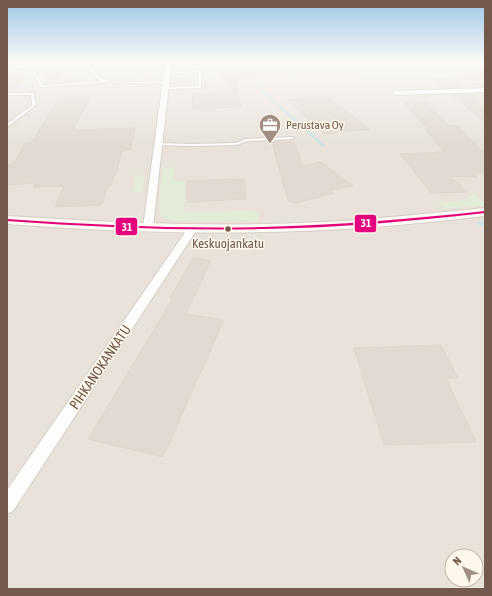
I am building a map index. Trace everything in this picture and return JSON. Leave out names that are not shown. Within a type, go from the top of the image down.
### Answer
[{"type":"main road","points":[[7,220],[97,226],[191,228],[342,225],[485,212]]},
{"type":"street","points":[[148,227],[164,90]]},
{"type":"street","points":[[396,93],[485,90]]},
{"type":"street","name":"PIHKANOKANKATU","points":[[7,505],[189,234],[191,228]]},
{"type":"lane","points":[[7,94],[32,94],[34,105],[7,126]]},
{"type":"lane","points":[[158,144],[237,144],[246,140],[292,138]]},
{"type":"shaded area","points":[[7,90],[485,90],[485,589],[7,589]]},
{"type":"green space","points":[[174,167],[174,181],[185,181],[184,212],[253,211],[258,213],[258,219],[255,221],[175,221],[163,218],[159,208],[159,202],[163,169]]},
{"type":"green space","points":[[138,175],[145,177],[143,192],[132,192],[136,178],[131,176]]},
{"type":"green space","points":[[476,193],[485,205],[445,209],[438,203],[461,201]]},
{"type":"building","points":[[7,90],[14,90],[12,92],[7,92]]},
{"type":"building","points":[[233,90],[237,90],[241,107],[192,109],[193,94],[235,93]]},
{"type":"building","points":[[471,94],[485,106],[485,122],[452,95]]},
{"type":"building","points":[[328,97],[369,129],[324,134],[288,100]]},
{"type":"building","points":[[89,98],[73,130],[135,128],[130,150],[122,150],[116,174],[114,175],[111,186],[107,187],[102,205],[55,207],[64,186],[33,187],[35,183],[7,185],[7,164],[13,164],[26,143],[31,143],[58,100],[57,99]]},
{"type":"building","points":[[426,102],[450,126],[458,126],[485,154],[485,173],[474,173],[477,177],[451,176],[466,192],[431,193],[400,154],[445,152],[426,130],[428,129],[404,103]]},
{"type":"building","points":[[272,142],[294,142],[303,166],[321,162],[353,186],[330,190],[334,193],[296,203],[288,201]]},
{"type":"building","points":[[244,179],[246,199],[187,202],[187,181]]},
{"type":"building","points":[[193,258],[211,261],[185,314],[224,320],[163,457],[88,439],[173,298],[170,298]]},
{"type":"building","points":[[441,345],[458,378],[446,378],[476,442],[384,445],[354,348]]},
{"type":"waterway","points":[[261,90],[281,108]]},
{"type":"waterway","points":[[280,107],[324,146]]},
{"type":"waterway","points":[[479,223],[485,225]]},
{"type":"transit line","name":"31","points":[[7,220],[80,225],[228,229],[370,223],[485,212]]},
{"type":"place","name":"Perustava Oy","points":[[270,144]]},
{"type":"place","name":"Keskuojankatu","points":[[228,229]]}]
